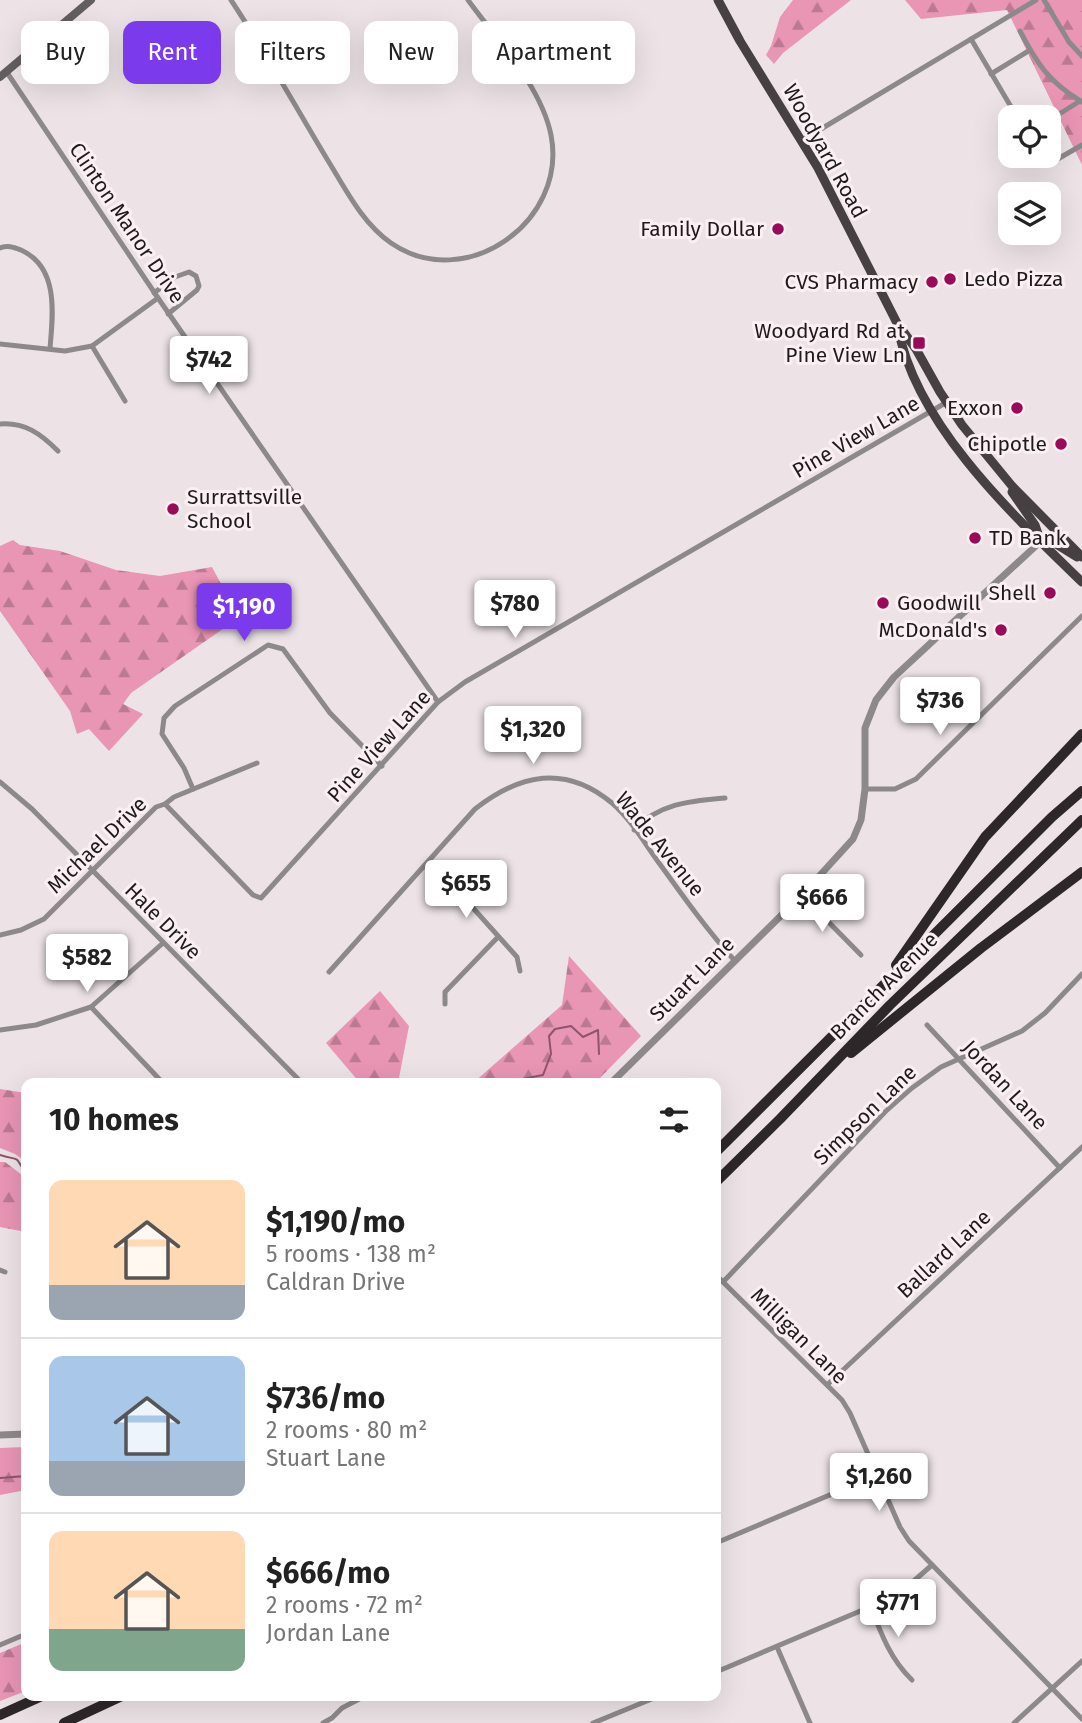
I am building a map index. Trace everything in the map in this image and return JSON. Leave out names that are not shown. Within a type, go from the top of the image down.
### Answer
[{"type":"highway","points":[[857,1011],[902,958],[954,878],[985,837],[1082,734]]},
{"type":"highway","name":"Branch Avenue","points":[[721,1147],[1052,817],[1082,791]]},
{"type":"highway","name":"Branch Avenue","points":[[721,1177],[890,1005],[1082,820]]},
{"type":"highway","points":[[801,1097],[877,1030],[1082,872]]},
{"type":"highway","points":[[0,1715],[31,1701]]},
{"type":"highway","points":[[64,1723],[111,1701]]},
{"type":"main road","points":[[3,74],[90,0]]},
{"type":"main road","name":"Woodyard Road","points":[[718,0],[825,181],[897,323],[916,349],[947,402],[995,466],[1082,559]]},
{"type":"main road","name":"Woodyard Road","points":[[897,323],[902,354],[933,411],[967,461],[1000,500],[1082,582]]},
{"type":"main road","points":[[995,466],[1035,525],[1040,542],[1056,544],[1082,559]]},
{"type":"street","points":[[231,0],[362,215],[393,244],[427,257],[450,259],[486,251],[520,230],[543,199],[553,155],[545,115],[532,88],[468,0]]},
{"type":"street","points":[[801,141],[1036,0]]},
{"type":"street","points":[[1044,0],[1069,42],[1082,55]]},
{"type":"street","points":[[1020,31],[1049,78],[1081,101],[1061,113]]},
{"type":"street","points":[[971,39],[1010,105]]},
{"type":"street","points":[[991,74],[1030,51]]},
{"type":"street","name":"Clinton Manor Drive","points":[[3,74],[438,702]]},
{"type":"street","points":[[1061,157],[1082,145]]},
{"type":"street","points":[[0,248],[9,246],[18,249],[27,253],[41,266],[53,299],[50,348]]},
{"type":"street","points":[[0,344],[65,351],[92,346],[180,274],[188,272],[196,275],[199,286],[197,290],[168,314]]},
{"type":"street","points":[[92,346],[125,401]]},
{"type":"street","name":"Pine View Lane","points":[[165,804],[259,899],[438,702],[475,676],[947,402]]},
{"type":"street","points":[[0,424],[30,429],[58,451]]},
{"type":"street","name":"Stuart Lane","points":[[616,1078],[802,894],[853,839],[861,820],[865,789],[865,728],[876,700],[904,668],[1040,542]]},
{"type":"street","points":[[865,789],[895,789],[910,784],[1082,616]]},
{"type":"street","points":[[193,789],[184,768],[162,734],[164,718],[175,706],[268,645],[283,649],[330,713],[382,766]]},
{"type":"street","name":"Michael Drive","points":[[0,935],[21,930],[44,919],[152,810],[174,797],[257,763]]},
{"type":"street","name":"Wade Avenue","points":[[329,972],[475,809],[498,791],[523,780],[553,778],[585,785],[613,804],[734,961]]},
{"type":"street","name":"Hale Drive","points":[[0,782],[32,809],[297,1078]]},
{"type":"street","points":[[634,830],[664,808],[686,801],[725,799]]},
{"type":"street","points":[[430,860],[517,957],[520,971]]},
{"type":"street","points":[[802,894],[861,955]]},
{"type":"street","points":[[445,1004],[445,992],[498,937]]},
{"type":"street","points":[[0,1030],[36,1026],[91,1007],[163,943]]},
{"type":"street","name":"Simpson Lane","points":[[723,1282],[886,1111],[929,1074],[1021,1031],[1045,1013],[1082,974]]},
{"type":"street","points":[[91,1007],[158,1078]]},
{"type":"street","name":"Jordan Lane","points":[[927,1025],[1060,1168]]},
{"type":"street","name":"Ballard Lane","points":[[828,1384],[1082,1147]]},
{"type":"street","name":"Milligan Lane","points":[[723,1282],[828,1384],[850,1413],[900,1527],[909,1541],[1082,1719]]},
{"type":"street","points":[[0,1435],[21,1434]]},
{"type":"street","points":[[721,1541],[877,1475]]},
{"type":"street","points":[[721,1670],[871,1607],[908,1586],[932,1565]]},
{"type":"street","points":[[871,1607],[888,1648],[899,1667],[912,1680]]},
{"type":"street","points":[[0,1645],[21,1636]]},
{"type":"street","points":[[777,1647],[810,1723]]},
{"type":"street","points":[[1014,1723],[1082,1661]]},
{"type":"street","points":[[323,1723],[334,1721],[342,1708],[355,1701]]},
{"type":"street","points":[[593,1723],[647,1701]]},
{"type":"street","points":[[617,1713],[621,1723]]},
{"type":"green space","points":[[793,0],[851,0],[783,53],[774,64],[766,55],[780,17]]},
{"type":"green space","points":[[905,0],[1082,0],[1082,165],[1061,122],[1061,105],[1053,105],[1007,10],[921,19]]},
{"type":"green space","points":[[13,540],[20,545],[60,551],[116,570],[160,576],[212,567],[221,584],[234,592],[240,617],[131,693],[123,704],[143,714],[109,751],[89,729],[77,734],[70,711],[0,611],[0,546]]},
{"type":"green space","points":[[569,956],[641,1036],[600,1078],[479,1078],[562,1005]]},
{"type":"green space","points":[[380,991],[409,1026],[399,1078],[356,1078],[326,1043]]},
{"type":"green space","points":[[0,1089],[21,1092],[21,1158],[0,1148]]},
{"type":"green space","points":[[0,1162],[5,1162],[21,1174],[21,1231],[0,1227]]},
{"type":"green space","points":[[21,1447],[21,1491],[0,1495],[0,1448]]},
{"type":"green space","points":[[21,1644],[21,1693],[0,1701],[0,1653]]},
{"type":"waterway","points":[[527,1078],[543,1075],[551,1054],[549,1036],[555,1029],[571,1026],[583,1037],[598,1030],[599,1054]]},
{"type":"waterway","points":[[0,1155],[16,1159],[21,1166]]},
{"type":"waterway","points":[[0,1478],[21,1476]]},
{"type":"place","name":"Family Dollar","points":[[778,229]]},
{"type":"place","name":"Ledo Pizza","points":[[950,279]]},
{"type":"place","name":"CVS Pharmacy","points":[[932,282]]},
{"type":"place","name":"Woodyard Rd at Pine View Ln","points":[[919,343]]},
{"type":"place","name":"Exxon","points":[[1017,408]]},
{"type":"place","name":"Chipotle","points":[[1061,444]]},
{"type":"place","name":"Surrattsville School","points":[[173,509]]},
{"type":"place","name":"TD Bank","points":[[975,538]]},
{"type":"place","name":"Shell","points":[[1050,593]]},
{"type":"place","name":"Goodwill","points":[[883,603]]},
{"type":"place","name":"McDonald's","points":[[1001,630]]}]
